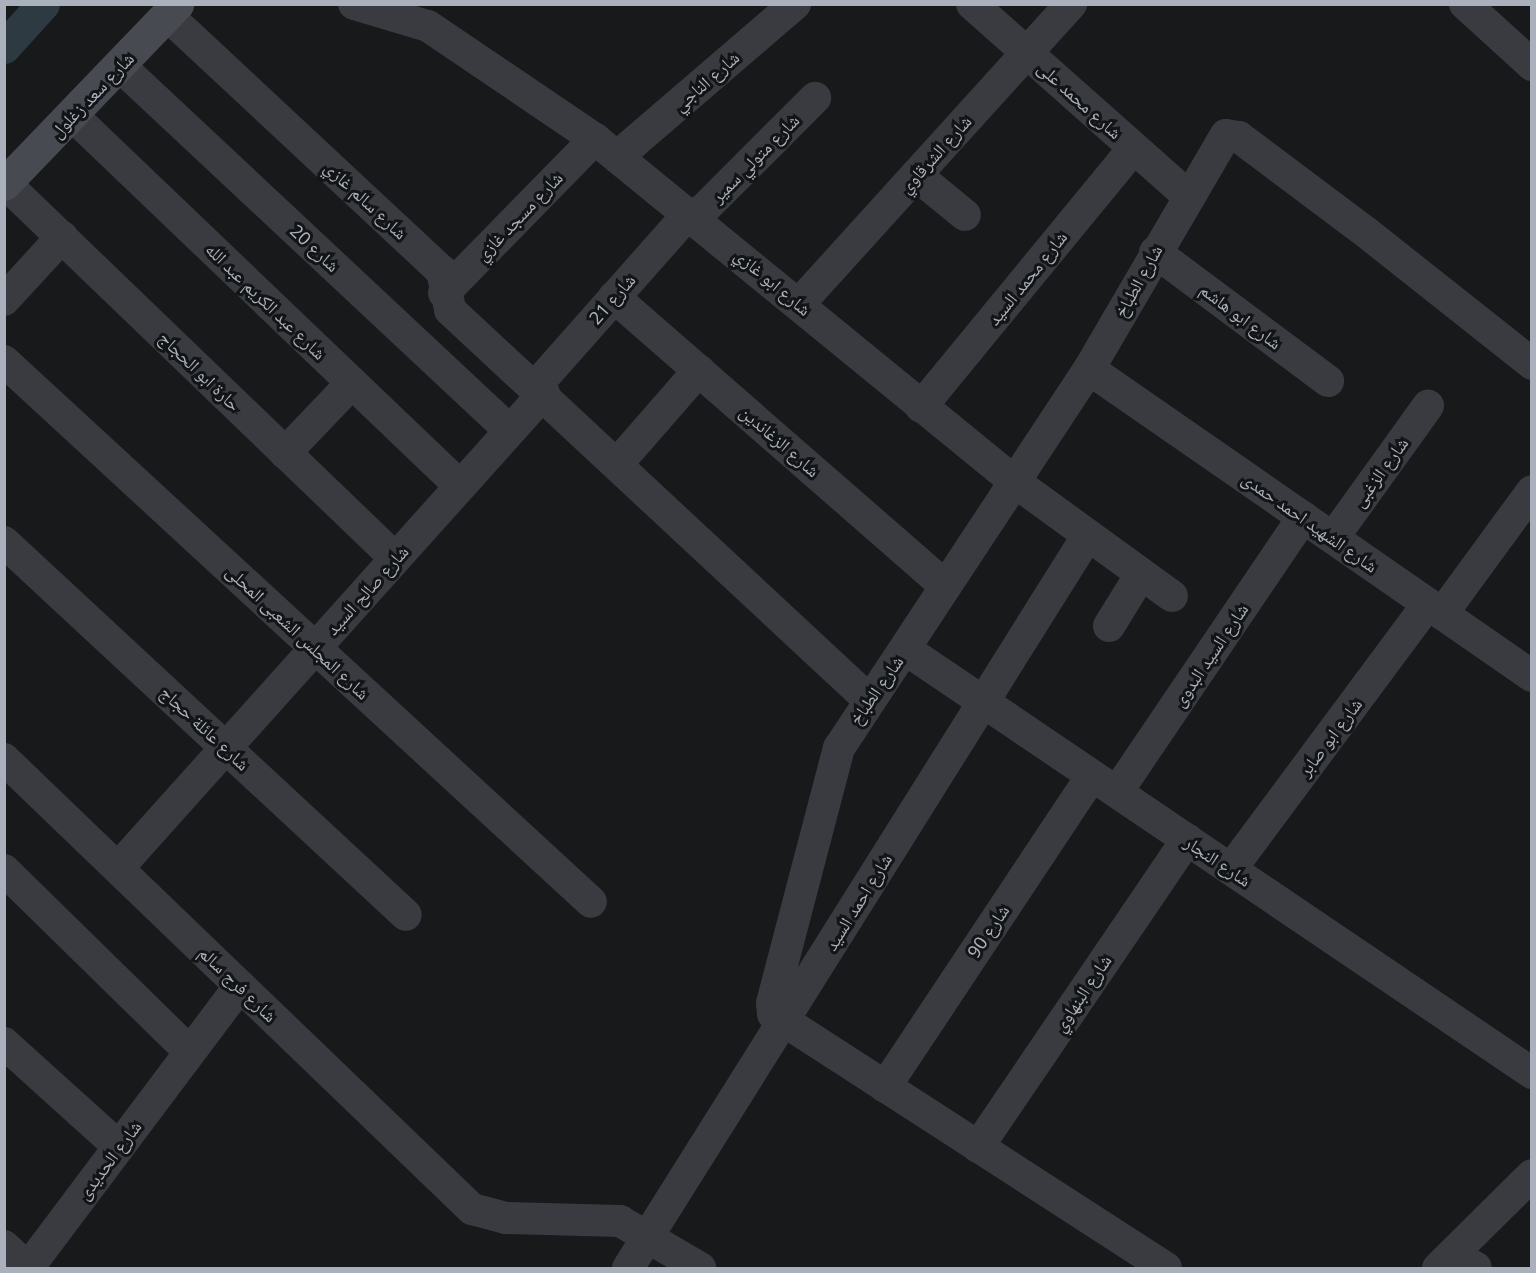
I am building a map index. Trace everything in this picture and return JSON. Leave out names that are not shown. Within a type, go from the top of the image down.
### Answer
[{"type":"main road","name":"شارع سعد زغلول","points":[[5,183],[172,10]]},
{"type":"street","name":"شارع ابو غازي","points":[[354,4],[428,26],[606,148],[692,215],[921,407],[1015,482],[1172,596]]},
{"type":"street","name":"شارع الناجي","points":[[606,148],[795,4]]},
{"type":"street","name":"شارع محمد على","points":[[972,4],[1187,195]]},
{"type":"street","name":"شارع الشرقاوي","points":[[799,304],[1071,4]]},
{"type":"street","points":[[1465,4],[1532,65]]},
{"type":"street","name":"شارع سالم غازي","points":[[172,10],[442,271],[444,293],[450,310],[540,389],[868,699]]},
{"type":"street","name":"شارع 20","points":[[120,66],[510,431]]},
{"type":"street","name":"شارع متولي سمير","points":[[692,215],[815,98]]},
{"type":"street","name":"شارع عبد الكريم عبد الله","points":[[72,115],[460,486]]},
{"type":"street","name":"شارع الطباخ","points":[[782,1023],[772,1003],[839,748],[868,699],[905,649],[1089,369],[1220,141],[1239,137],[1532,364]]},
{"type":"street","name":"شارع مسجد غازي","points":[[444,293],[606,148]]},
{"type":"street","name":"شارع محمد السيد","points":[[921,407],[1134,148]]},
{"type":"street","points":[[916,175],[965,215]]},
{"type":"street","name":"حارة ابو الحجاج","points":[[5,183],[395,558]]},
{"type":"street","name":"شارع 21","points":[[540,389],[614,297],[692,215]]},
{"type":"street","points":[[4,300],[62,237]]},
{"type":"street","name":"شارع ابو هاشم","points":[[1155,252],[1328,381]]},
{"type":"street","name":"شارع الزغاندين","points":[[614,297],[945,586]]},
{"type":"street","name":"شارع المجلس الشعبى المحلى","points":[[4,361],[591,902]]},
{"type":"street","name":"شارع الشهيد احمد حمدى","points":[[1089,369],[1532,676]]},
{"type":"street","points":[[618,463],[699,370]]},
{"type":"street","points":[[285,453],[352,383]]},
{"type":"street","name":"شارع صالح السيد","points":[[118,868],[510,431],[540,389]]},
{"type":"street","name":"شارع الزغبى","points":[[1333,538],[1428,406]]},
{"type":"street","name":"شارع ابو صابر","points":[[1231,869],[1435,609],[1532,491]]},
{"type":"street","name":"شارع السيد البدوى","points":[[1117,792],[1303,517]]},
{"type":"street","name":"شارع احمد السيد","points":[[628,1269],[1088,535]]},
{"type":"street","name":"شارع عائلة حجاج","points":[[4,542],[406,915]]},
{"type":"street","points":[[1109,626],[1141,574]]},
{"type":"street","name":"شارع النجار","points":[[905,649],[1532,1073]]},
{"type":"street","name":"شارع فرج سالم","points":[[4,759],[472,1209],[506,1218],[620,1221],[649,1234]]},
{"type":"street","name":"شارع 90","points":[[885,1087],[1092,775]]},
{"type":"street","name":"شارع البنهاوي","points":[[978,1148],[1187,839]]},
{"type":"street","points":[[4,870],[190,1052]]},
{"type":"street","name":"شارع الحديدى","points":[[28,1268],[240,986]]},
{"type":"street","points":[[782,1023],[1166,1269]]},
{"type":"street","points":[[4,1043],[118,1147]]},
{"type":"street","points":[[1456,1264],[1532,1175]]},
{"type":"street","points":[[649,1234],[700,1269]]},
{"type":"street","points":[[4,1246],[28,1268]]},
{"type":"waterway","points":[[4,47],[43,4]]}]
